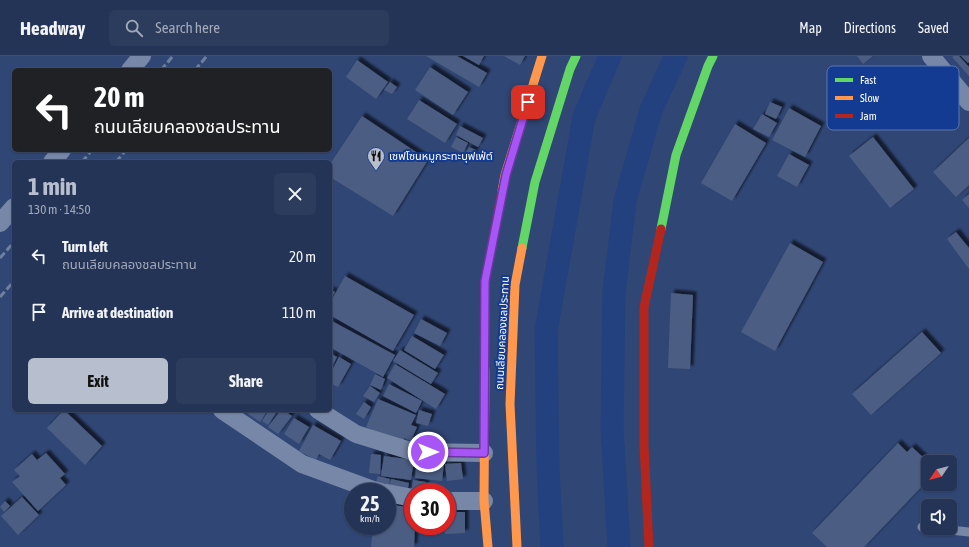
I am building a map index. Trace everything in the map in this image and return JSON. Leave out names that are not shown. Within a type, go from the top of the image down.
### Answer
[{"type":"street","points":[[132,68],[142,56]]},
{"type":"street","name":"ถนนเลียบคลองชลประทาน","points":[[488,547],[484,501],[485,281],[506,175],[542,56]]},
{"type":"street","name":"ถนนเลียบคลองชลประทาน","points":[[517,547],[510,404],[515,285],[535,182],[570,69],[576,56]]},
{"type":"street","points":[[649,547],[644,446],[644,307],[676,155],[713,56]]},
{"type":"street","points":[[931,56],[939,66]]},
{"type":"street","points":[[959,90],[969,102]]},
{"type":"street","points":[[54,160],[60,152]]},
{"type":"street","points":[[0,223],[12,209]]},
{"type":"street","points":[[225,412],[302,464],[354,483]]},
{"type":"street","points":[[321,412],[356,434],[414,452],[484,453]]},
{"type":"street","points":[[456,501],[484,501]]},
{"type":"lane","points":[[957,531],[969,532]]},
{"type":"building","points":[[426,56],[457,56],[487,73],[479,87]]},
{"type":"building","points":[[463,56],[484,56],[479,65]]},
{"type":"building","points":[[504,56],[525,56],[520,65]]},
{"type":"building","points":[[857,56],[873,56],[863,64]]},
{"type":"building","points":[[959,56],[969,67],[969,76],[952,57]]},
{"type":"building","points":[[961,56],[969,56],[969,62],[968,63]]},
{"type":"building","points":[[357,60],[388,82],[376,99],[346,77]]},
{"type":"building","points":[[430,67],[468,92],[453,115],[415,90]]},
{"type":"building","points":[[390,82],[397,87],[392,94],[384,90]]},
{"type":"building","points":[[419,100],[457,124],[445,143],[407,119]]},
{"type":"building","points":[[770,102],[782,107],[776,119],[765,114]]},
{"type":"building","points":[[789,108],[821,126],[805,157],[772,140]]},
{"type":"building","points":[[762,114],[777,123],[769,137],[753,129]]},
{"type":"building","name":"เซฟโซนหมูกระทะบุฟเฟ่ต์","points":[[362,116],[428,160],[393,216],[332,178],[332,161]]},
{"type":"building","points":[[735,124],[766,143],[732,201],[701,183]]},
{"type":"building","points":[[460,126],[483,138],[478,147],[456,135]]},
{"type":"building","points":[[456,137],[468,143],[463,153],[451,147]]},
{"type":"building","points":[[873,137],[914,189],[890,208],[849,156]]},
{"type":"building","points":[[969,138],[969,185],[956,197],[933,172]]},
{"type":"building","points":[[469,147],[476,150],[471,159],[464,156]]},
{"type":"building","points":[[789,154],[809,165],[797,187],[777,176]]},
{"type":"building","points":[[969,194],[969,208],[962,200]]},
{"type":"building","points":[[956,232],[969,248],[969,269],[947,239]]},
{"type":"building","points":[[790,243],[823,262],[775,351],[741,332]]},
{"type":"building","points":[[345,276],[414,315],[393,351],[332,316],[332,299]]},
{"type":"building","points":[[671,293],[693,295],[690,369],[668,368]]},
{"type":"building","points":[[421,319],[447,333],[440,346],[414,333]]},
{"type":"building","points":[[332,321],[395,355],[383,377],[332,348]]},
{"type":"building","points":[[922,332],[941,353],[871,415],[852,394]]},
{"type":"building","points":[[412,336],[444,355],[435,369],[404,350]]},
{"type":"building","points":[[400,350],[438,373],[431,384],[393,361]]},
{"type":"building","points":[[332,354],[337,357],[332,366]]},
{"type":"building","points":[[339,357],[351,364],[338,387],[332,384],[332,371]]},
{"type":"building","points":[[395,364],[445,394],[436,409],[387,378]]},
{"type":"building","points":[[375,374],[385,379],[381,390],[370,385]]},
{"type":"building","points":[[389,384],[422,401],[416,413],[383,396]]},
{"type":"building","points":[[370,386],[380,393],[374,402],[363,396]]},
{"type":"building","points":[[378,399],[416,415],[411,425],[417,427],[411,441],[404,438],[403,443],[366,427]]},
{"type":"building","points":[[364,402],[371,407],[364,419],[356,414]]},
{"type":"building","points":[[419,410],[432,414],[428,426],[416,423]]},
{"type":"building","points":[[62,412],[66,412],[102,446],[85,465],[47,428]]},
{"type":"building","points":[[250,412],[267,412],[260,422],[248,414]]},
{"type":"building","points":[[268,412],[276,413],[268,425],[262,421]]},
{"type":"building","points":[[279,412],[286,412],[292,416],[278,434],[268,427]]},
{"type":"building","points":[[294,418],[309,427],[299,444],[284,434]]},
{"type":"building","points":[[313,425],[341,441],[330,460],[319,454],[316,460],[299,451]]},
{"type":"building","points":[[898,443],[907,452],[912,447],[921,455],[921,487],[864,547],[827,547],[812,533]]},
{"type":"building","points":[[46,453],[65,474],[60,478],[66,485],[38,511],[12,482],[20,476],[14,470],[32,454],[37,460]]},
{"type":"building","points":[[371,454],[381,455],[380,474],[369,473]]},
{"type":"building","points":[[384,456],[414,460],[411,480],[381,476]]},
{"type":"building","points":[[417,459],[444,463],[442,481],[415,478]]},
{"type":"building","points":[[461,463],[463,479],[447,481],[445,464]]},
{"type":"building","points":[[378,476],[390,479],[389,483],[376,482]]},
{"type":"building","points":[[391,479],[409,483],[404,483],[404,492],[396,490],[396,483],[390,483]]},
{"type":"building","points":[[413,480],[426,482],[426,483],[413,483]]},
{"type":"building","points":[[22,497],[39,515],[18,535],[1,516]]},
{"type":"building","points":[[5,501],[10,506],[4,512],[0,507]]},
{"type":"building","points":[[396,506],[404,506],[404,535],[415,535],[414,547],[371,547],[372,535],[396,535]]},
{"type":"building","points":[[456,512],[465,512],[465,533],[456,533]]},
{"type":"waterway","points":[[552,547],[548,469],[546,331],[584,117],[610,56]]},
{"type":"waterway","points":[[619,547],[612,428],[614,292],[625,201],[651,110],[676,56]]},
{"type":"railway","points":[[163,68],[173,56]]},
{"type":"railway","points":[[197,68],[207,56]]},
{"type":"railway","points":[[84,160],[90,152]]},
{"type":"railway","points":[[118,160],[124,152]]},
{"type":"railway","points":[[0,258],[12,244]]},
{"type":"railway","points":[[0,297],[12,283]]},
{"type":"traffic: fast","points":[[522,248],[535,182],[570,69],[576,56]]},
{"type":"traffic: fast","points":[[661,229],[676,155],[713,56]]},
{"type":"traffic: slow","points":[[502,191],[505,175],[542,56]]},
{"type":"traffic: slow","points":[[517,547],[510,404],[515,285],[522,248]]},
{"type":"traffic: slow","points":[[485,369],[484,501],[488,547]]},
{"type":"traffic: jam","points":[[485,369],[485,281],[502,191]]},
{"type":"traffic: jam","points":[[649,547],[644,446],[644,307],[661,229]]},
{"type":"place","name":"เซฟโซนหมูกระทะบุฟเฟ่ต์","points":[[376,171]]},
{"type":"route","points":[[428,452],[484,453],[485,281],[506,175],[528,102]]}]
